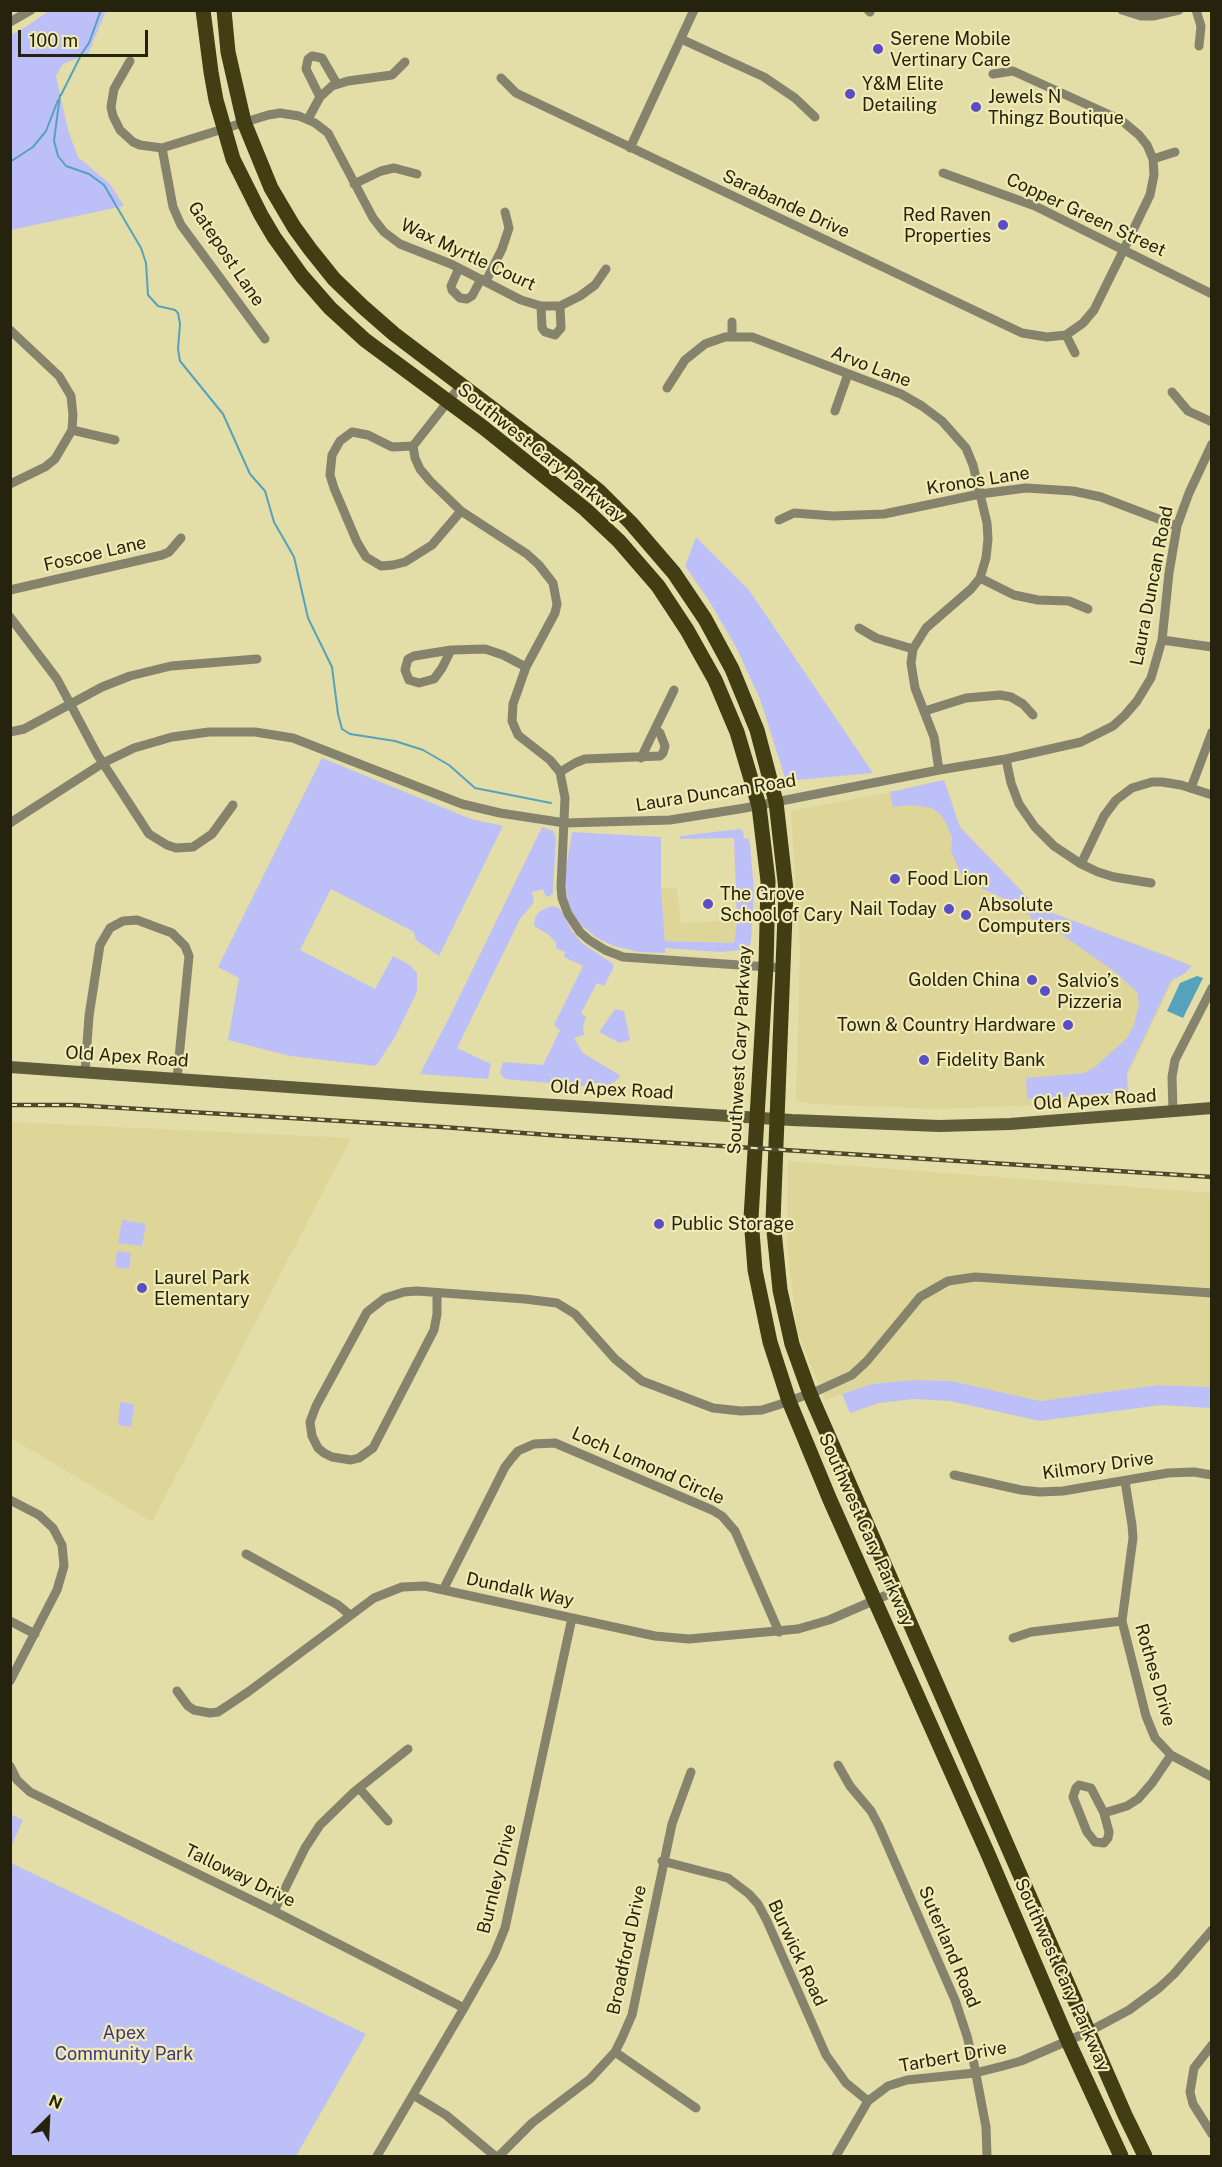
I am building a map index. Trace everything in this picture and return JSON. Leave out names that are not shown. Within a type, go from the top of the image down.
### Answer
[{"type":"main road","name":"Southwest Cary Parkway","points":[[203,10],[211,72],[233,159],[246,188],[274,237],[303,276],[330,308],[352,329],[484,428],[585,509],[619,541],[658,586],[687,630],[715,680],[737,732],[759,806],[768,881],[758,1117],[751,1197],[752,1245],[770,1342],[789,1401],[830,1500],[1121,2157]]},
{"type":"main road","name":"Southwest Cary Parkway","points":[[224,10],[228,52],[244,122],[271,188],[294,227],[321,264],[362,306],[394,334],[598,491],[631,523],[674,573],[705,619],[732,669],[757,730],[776,802],[786,890],[778,1118],[773,1185],[776,1268],[792,1344],[810,1394],[1088,2032],[1145,2157]]},
{"type":"main road","name":"Old Apex Road","points":[[10,1067],[428,1097],[939,1126],[1010,1124],[1212,1108]]},
{"type":"street","points":[[10,22],[31,10]]},
{"type":"street","points":[[630,148],[694,10]]},
{"type":"street","points":[[1122,10],[1141,16],[1153,16],[1179,10]]},
{"type":"street","points":[[1196,10],[1201,26],[1199,46]]},
{"type":"street","points":[[681,39],[764,77],[795,98],[815,117]]},
{"type":"street","points":[[320,97],[306,69],[308,59],[312,56],[322,58],[337,84]]},
{"type":"street","points":[[130,61],[114,89],[113,116],[120,130],[133,142],[149,148],[162,148],[280,113],[308,119],[320,97],[337,84],[392,75],[405,62]]},
{"type":"street","points":[[993,74],[1013,72],[1121,120],[1139,135],[1147,145],[1153,159],[1154,175],[1150,195],[1094,310],[1083,323],[1066,334],[1075,353]]},
{"type":"street","name":"Sarabande Drive","points":[[501,78],[516,93],[1022,333],[1047,338],[1066,334]]},
{"type":"street","name":"Wax Myrtle Court","points":[[308,119],[328,134],[373,218],[392,238],[412,250],[459,268],[521,300],[541,306],[560,306],[588,291],[606,269]]},
{"type":"street","name":"Gatepost Lane","points":[[162,148],[173,207],[181,225],[265,339]]},
{"type":"street","points":[[1153,159],[1175,152]]},
{"type":"street","points":[[354,184],[381,171],[394,168],[417,174]]},
{"type":"street","name":"Copper Green Street","points":[[943,173],[1020,200],[1212,294]]},
{"type":"street","points":[[459,268],[452,290],[460,298],[467,299],[472,296],[502,249],[509,228],[505,212]]},
{"type":"street","points":[[541,306],[542,328],[545,333],[555,334],[561,328],[560,306]]},
{"type":"street","points":[[732,322],[732,336]]},
{"type":"street","points":[[10,330],[52,368],[67,388],[73,404],[72,430],[55,459],[10,484]]},
{"type":"street","name":"Arvo Lane","points":[[667,388],[685,360],[695,351],[717,339],[732,336],[752,337],[901,394],[922,406],[942,421],[966,448],[973,465],[988,539],[986,558],[980,578]]},
{"type":"street","points":[[835,411],[848,374]]},
{"type":"street","points":[[413,447],[461,385]]},
{"type":"street","points":[[1172,392],[1188,411],[1212,422]]},
{"type":"street","points":[[72,430],[115,440]]},
{"type":"street","points":[[413,447],[392,447],[368,435],[352,432],[340,441],[332,455],[330,475],[334,488],[357,542],[366,557],[381,566],[405,562],[432,545],[461,511]]},
{"type":"street","name":"Laura Duncan Road","points":[[10,823],[102,763],[134,748],[188,734],[233,731],[277,735],[309,743],[462,804],[500,813],[565,823],[670,820],[759,806],[1074,745],[1113,726],[1131,708],[1151,678],[1162,640],[1169,573],[1178,526],[1189,493],[1212,444]]},
{"type":"street","points":[[413,447],[420,469],[461,511],[527,554],[539,565],[553,584],[557,604],[555,613],[526,667],[513,704],[512,721],[523,740],[550,760],[560,772],[564,787],[565,823],[561,876],[562,898],[568,914],[580,932],[614,955],[630,958],[783,968]]},
{"type":"street","name":"Kronos Lane","points":[[779,520],[794,513],[833,516],[884,514],[980,494],[1026,488],[1073,491],[1101,497],[1178,526]]},
{"type":"street","name":"Foscoe Lane","points":[[10,590],[162,555],[169,552],[181,538]]},
{"type":"street","points":[[939,770],[934,737],[912,675],[913,650],[926,628],[971,589],[980,578],[1003,591],[1020,597],[1069,601],[1088,609]]},
{"type":"street","points":[[10,617],[51,669],[102,763],[149,834],[166,845],[185,848],[200,844],[212,834],[233,805]]},
{"type":"street","points":[[859,628],[876,638],[913,650]]},
{"type":"street","points":[[1162,640],[1212,647]]},
{"type":"street","points":[[452,650],[434,679],[419,683],[409,680],[405,669],[408,659],[452,650],[485,649],[526,667]]},
{"type":"street","points":[[10,732],[24,729],[121,679],[155,669],[189,664],[257,660]]},
{"type":"street","points":[[641,758],[674,690]]},
{"type":"street","points":[[925,711],[966,698],[1000,695],[1011,697],[1023,704],[1033,715]]},
{"type":"street","points":[[560,772],[585,759],[660,756],[664,746],[660,733],[655,729]]},
{"type":"street","points":[[1191,788],[1212,732]]},
{"type":"street","points":[[1006,759],[1015,794],[1026,815],[1044,837],[1081,864],[1114,877],[1151,884]]},
{"type":"street","points":[[1081,864],[1104,816],[1116,800],[1132,788],[1152,782],[1171,782],[1212,795]]},
{"type":"street","points":[[85,1072],[88,1026],[100,945],[110,928],[123,921],[137,920],[172,933],[185,946],[189,956],[177,1078]]},
{"type":"street","points":[[1173,1112],[1172,1077],[1175,1060],[1212,988]]},
{"type":"street","points":[[437,1293],[434,1330],[378,1442],[366,1455],[351,1460],[332,1457],[324,1453],[318,1448],[312,1436],[310,1422],[312,1414],[362,1319],[378,1302],[393,1294],[417,1291],[547,1300],[557,1303],[575,1314],[615,1359],[635,1377],[713,1408],[753,1411],[810,1394],[843,1380],[860,1369],[916,1301],[928,1290],[948,1281],[975,1277],[1212,1293]]},
{"type":"street","name":"Loch Lomond Circle","points":[[443,1590],[505,1467],[518,1451],[534,1444],[555,1443],[722,1516],[735,1531],[779,1632]]},
{"type":"street","name":"Kilmory Drive","points":[[954,1475],[1040,1492],[1063,1491],[1168,1473],[1212,1474]]},
{"type":"street","name":"Rothes Drive","points":[[1125,1481],[1132,1525],[1132,1548],[1122,1621],[1151,1731],[1171,1755],[1212,1777]]},
{"type":"street","points":[[10,1500],[47,1522],[58,1536],[64,1552],[63,1576],[10,1682]]},
{"type":"street","points":[[246,1554],[338,1605],[350,1615]]},
{"type":"street","name":"Dundalk Way","points":[[177,1691],[194,1710],[218,1712],[374,1598],[393,1589],[412,1586],[443,1590],[670,1638],[706,1638],[779,1632],[815,1625],[896,1591]]},
{"type":"street","name":"Burnley Drive","points":[[377,2157],[494,1955],[507,1918],[572,1618]]},
{"type":"street","points":[[10,1621],[35,1634]]},
{"type":"street","points":[[1013,1638],[1032,1632],[1122,1621]]},
{"type":"street","points":[[274,1911],[313,1835],[328,1815],[408,1749]]},
{"type":"street","points":[[1104,1813],[1127,1806],[1138,1799],[1171,1755]]},
{"type":"street","name":"Suterland Road","points":[[838,1765],[879,1826],[955,2000],[967,2036],[975,2073],[986,2127],[987,2157]]},
{"type":"street","name":"Talloway Drive","points":[[10,1766],[17,1780],[30,1792],[274,1911],[464,2008]]},
{"type":"street","name":"Broadford Drive","points":[[497,2157],[532,2123],[590,2079],[615,2052],[632,2015],[662,1861],[678,1801],[691,1772]]},
{"type":"street","points":[[1079,1785],[1091,1788],[1104,1813],[1109,1832],[1108,1838],[1104,1843],[1095,1842],[1087,1832],[1073,1797],[1076,1788],[1079,1785]]},
{"type":"street","points":[[359,1788],[388,1821]]},
{"type":"street","name":"Burwick Road","points":[[662,1861],[728,1878],[758,1904],[826,2055],[846,2083],[868,2101]]},
{"type":"street","name":"Tarbert Drive","points":[[836,2157],[868,2101],[888,2086],[907,2080],[975,2073],[1021,2061],[1088,2032],[1129,2010],[1159,1988],[1212,1930]]},
{"type":"street","points":[[1212,2045],[1194,2068],[1190,2092],[1193,2104],[1212,2134]]},
{"type":"street","points":[[615,2052],[696,2108]]},
{"type":"street","points":[[413,2095],[456,2122],[497,2157]]},
{"type":"shaded area","points":[[944,780],[960,827],[1037,907],[1182,961],[1117,1098],[1022,1106],[938,1109],[814,1104],[796,1101],[800,949],[791,813],[794,810]]},
{"type":"shaded area","points":[[661,888],[677,888],[681,923],[737,920],[734,943],[665,941]]},
{"type":"shaded area","points":[[1197,976],[1203,978],[1183,1018],[1167,1011],[1180,983]]},
{"type":"shaded area","name":"Laurel Park Elementary","points":[[11,1122],[351,1138],[152,1522],[11,1438]]},
{"type":"shaded area","points":[[788,1161],[1211,1193],[1211,1387],[1157,1385],[1040,1401],[952,1381],[912,1380],[872,1384],[825,1400],[797,1331],[787,1245]]},
{"type":"green space","points":[[49,11],[106,11],[88,54],[63,64],[56,76],[68,130],[78,157],[110,184],[124,206],[11,230],[11,35]]},
{"type":"green space","points":[[696,537],[749,590],[873,773],[786,781],[760,699],[736,647],[708,599],[685,566]]},
{"type":"green space","points":[[322,758],[471,819],[503,826],[439,956],[416,940],[414,932],[331,889],[300,950],[375,989],[393,956],[410,965],[417,973],[417,992],[395,1037],[376,1066],[290,1056],[228,1040],[239,978],[218,967]]},
{"type":"green space","points":[[944,780],[960,827],[1037,907],[1192,966],[1184,974],[1171,981],[1127,1073],[1128,1093],[1027,1099],[1026,1078],[1084,1073],[1095,1067],[1127,1038],[1134,1025],[1139,1005],[1137,992],[1115,972],[1047,924],[1040,929],[1030,916],[1013,903],[973,884],[961,874],[951,851],[952,838],[947,825],[941,815],[932,808],[911,805],[893,807],[890,792]]},
{"type":"green space","points":[[542,827],[553,831],[556,836],[553,893],[546,897],[543,889],[532,892],[534,902],[520,919],[457,1048],[491,1064],[488,1079],[420,1074],[450,1016]]},
{"type":"green space","points":[[739,829],[743,831],[744,839],[748,838],[750,844],[754,891],[751,941],[748,949],[721,952],[665,948],[665,953],[639,952],[614,946],[597,938],[581,925],[572,912],[567,900],[565,875],[572,832],[661,837],[661,888],[665,941],[734,943],[737,920],[734,838],[680,839],[680,836]]},
{"type":"green space","points":[[554,906],[560,909],[572,931],[582,943],[613,964],[613,969],[604,986],[597,983],[581,1013],[586,1017],[583,1026],[584,1035],[574,1038],[583,1053],[621,1076],[609,1086],[600,1083],[582,1086],[505,1079],[500,1073],[503,1062],[543,1065],[560,1030],[554,1025],[583,966],[564,957],[565,952],[556,948],[556,943],[549,935],[534,926],[539,912]]},
{"type":"green space","points":[[615,1009],[624,1011],[630,1040],[620,1043],[599,1032]]},
{"type":"green space","points":[[122,1220],[146,1224],[142,1246],[118,1243]]},
{"type":"green space","points":[[117,1251],[131,1253],[129,1269],[115,1267]]},
{"type":"green space","points":[[912,1380],[952,1381],[1040,1401],[1157,1385],[1211,1387],[1211,1408],[1161,1405],[1040,1421],[950,1401],[914,1399],[879,1403],[850,1413],[842,1394],[872,1384]]},
{"type":"green space","points":[[120,1402],[134,1404],[131,1427],[118,1425]]},
{"type":"green space","points":[[11,1814],[23,1820],[11,1847]]},
{"type":"green space","name":"Apex Community Park","points":[[11,1863],[366,2034],[296,2156],[11,2156]]},
{"type":"waterway","points":[[61,95],[89,43],[101,10]]},
{"type":"waterway","points":[[60,95],[54,141],[58,156],[66,166],[89,174],[104,185],[141,248],[146,263],[148,295],[158,306],[175,310],[178,313],[180,361],[223,414],[250,474],[265,491],[274,522],[294,557],[308,618],[332,667],[342,729],[350,734],[395,741],[423,750],[449,765],[475,788],[551,803]]},
{"type":"waterway","points":[[10,162],[33,147],[46,131],[58,100]]},
{"type":"railway","points":[[10,1105],[72,1105],[442,1127],[1212,1177]]},
{"type":"place","name":"Serene Mobile Vertinary Care","points":[[878,49]]},
{"type":"place","name":"Y&M Elite Detailing","points":[[850,94]]},
{"type":"place","name":"Jewels N Thingz Boutique","points":[[976,107]]},
{"type":"place","name":"Red Raven Properties","points":[[1003,225]]},
{"type":"place","name":"Food Lion","points":[[895,879]]},
{"type":"place","name":"The Grove School of Cary","points":[[708,904]]},
{"type":"place","name":"Nail Today","points":[[949,909]]},
{"type":"place","name":"Absolute Computers","points":[[966,915]]},
{"type":"place","name":"Golden China","points":[[1032,980]]},
{"type":"place","name":"Salvio’s Pizzeria","points":[[1045,991]]},
{"type":"place","name":"Town & Country Hardware","points":[[1068,1025]]},
{"type":"place","name":"Fidelity Bank","points":[[924,1060]]},
{"type":"place","name":"Public Storage","points":[[659,1224]]},
{"type":"place","name":"Laurel Park Elementary","points":[[142,1288]]}]
